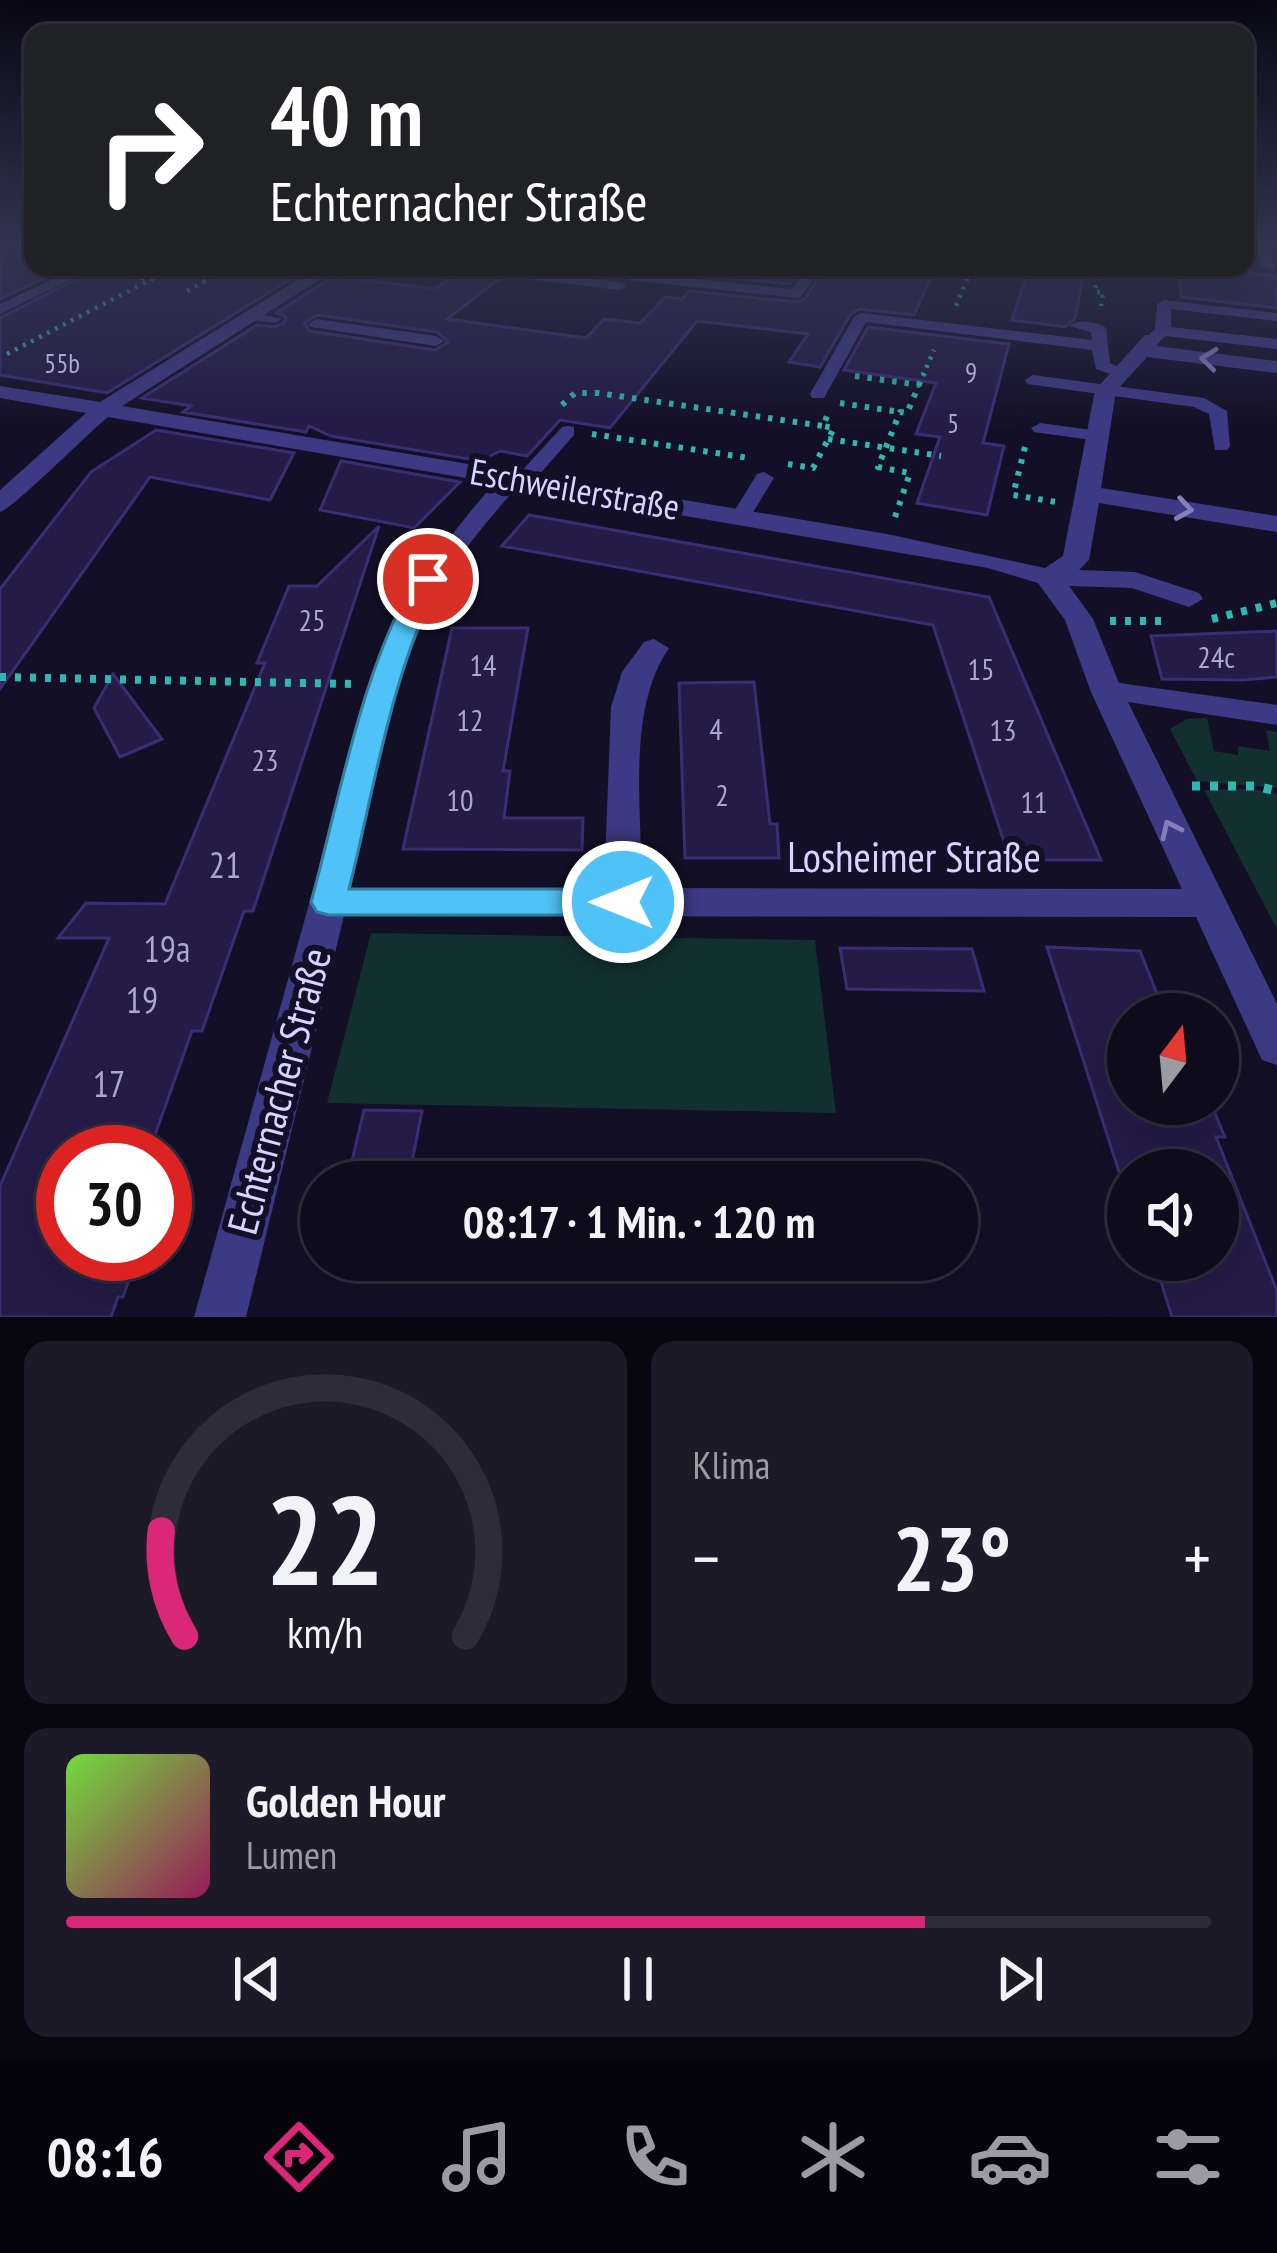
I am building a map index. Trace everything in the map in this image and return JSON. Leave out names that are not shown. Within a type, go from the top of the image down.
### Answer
[{"type":"street","points":[[0,505],[62,439],[101,408],[264,307]]},
{"type":"street","points":[[1277,367],[1152,340],[1114,382],[1076,560],[1048,577],[1079,619],[1107,692],[1277,1048]]},
{"type":"street","name":"Eschweilerstraße","points":[[0,392],[886,542],[992,561],[1048,577],[1135,580],[1189,598]]},
{"type":"street","name":"Echternacher Straße","points":[[220,1317],[408,616],[428,579],[518,479]]},
{"type":"street","points":[[1091,494],[1277,524]]},
{"type":"street","points":[[623,902],[627,707],[637,672],[654,648]]},
{"type":"street","points":[[1107,692],[1155,694],[1277,715]]},
{"type":"street","name":"Losheimer Straße","points":[[329,902],[1205,903]]},
{"type":"lane","points":[[1163,307],[1152,340],[1277,344]]},
{"type":"lane","points":[[1194,307],[1277,317]]},
{"type":"lane","points":[[250,316],[274,319]]},
{"type":"lane","points":[[818,394],[861,317],[1099,337]]},
{"type":"lane","points":[[316,324],[436,341]]},
{"type":"lane","points":[[1077,326],[1099,337]]},
{"type":"lane","points":[[1099,337],[1102,366],[1114,382]]},
{"type":"lane","points":[[1034,380],[1114,382],[1159,397],[1198,402],[1218,411],[1221,446]]},
{"type":"lane","points":[[1159,397],[1159,417]]},
{"type":"lane","points":[[1040,428],[1099,436]]},
{"type":"lane","points":[[518,479],[568,431]]},
{"type":"lane","points":[[740,518],[768,470]]},
{"type":"path","points":[[7,354],[97,307]]},
{"type":"path","points":[[1099,337],[1102,307]]},
{"type":"path","points":[[823,426],[832,402],[907,413],[944,327]]},
{"type":"path","points":[[830,373],[920,385]]},
{"type":"path","points":[[750,458],[568,431],[545,423],[575,393],[834,428],[813,468],[768,470]]},
{"type":"path","points":[[886,542],[910,473],[878,467],[900,412]]},
{"type":"path","points":[[828,439],[940,456]]},
{"type":"path","points":[[0,676],[386,685]]},
{"type":"path","points":[[1192,786],[1255,786],[1277,791]]},
{"type":"green space","points":[[1207,718],[1214,751],[1238,755],[1238,746],[1270,751],[1266,730],[1277,732],[1277,788],[1197,781],[1170,729],[1187,719]]},
{"type":"green space","points":[[1253,789],[1277,794],[1277,929],[1204,790]]},
{"type":"green space","points":[[371,933],[815,940],[836,1113],[327,1103]]},
{"type":"building","points":[[21,307],[245,307],[107,393],[0,375],[0,318]]},
{"type":"building","points":[[285,307],[462,307],[447,319],[586,338],[604,319],[640,323],[655,307],[917,307],[914,315],[859,309],[850,315],[820,367],[789,362],[808,334],[697,321],[610,428],[560,420],[527,456],[500,451],[481,461],[331,436],[309,426],[306,432],[183,412],[191,406],[142,398],[257,325],[284,323],[286,317],[276,313]],"holes":[[[317,315],[437,332],[448,342],[435,350],[310,331],[304,323]]]},
{"type":"building","points":[[1016,307],[1077,307],[1075,318],[1065,327],[1012,320]]},
{"type":"building","points":[[868,327],[1009,344],[983,443],[1004,446],[987,515],[917,503],[940,437],[916,434],[936,383],[844,370]]},
{"type":"building","points":[[156,430],[294,453],[270,500],[150,477],[0,689],[0,589],[91,472]]},
{"type":"building","points":[[341,461],[460,482],[414,528],[320,510]]},
{"type":"building","points":[[529,515],[989,597],[1101,860],[1010,860],[933,625],[502,546]]},
{"type":"building","points":[[379,526],[253,911],[244,911],[202,1031],[192,1031],[159,1125],[36,1125],[36,1281],[129,1281],[123,1297],[118,1297],[111,1317],[0,1317],[0,1186],[109,938],[58,938],[86,903],[165,904],[265,663],[257,663],[289,586],[317,586]]},
{"type":"building","points":[[452,628],[528,628],[503,771],[510,771],[504,818],[583,818],[582,850],[403,849]]},
{"type":"building","points":[[1277,631],[1277,677],[1243,680],[1162,679],[1151,636]]},
{"type":"building","points":[[113,674],[162,739],[120,757],[94,708]]},
{"type":"building","points":[[754,682],[770,824],[777,824],[779,858],[685,858],[679,683]]},
{"type":"building","points":[[1047,947],[1140,951],[1157,993],[1107,993],[1107,1125],[1220,1125],[1225,1137],[1216,1137],[1221,1149],[1112,1149]]},
{"type":"building","points":[[840,948],[972,949],[984,991],[847,989]]},
{"type":"building","points":[[364,1110],[422,1111],[412,1161],[352,1161]]},
{"type":"building","points":[[1239,1195],[1277,1291],[1277,1317],[1172,1317],[1161,1281],[1239,1281]]},
{"type":"route","points":[[428,579],[408,616],[386,685],[329,902],[623,902]]}]
